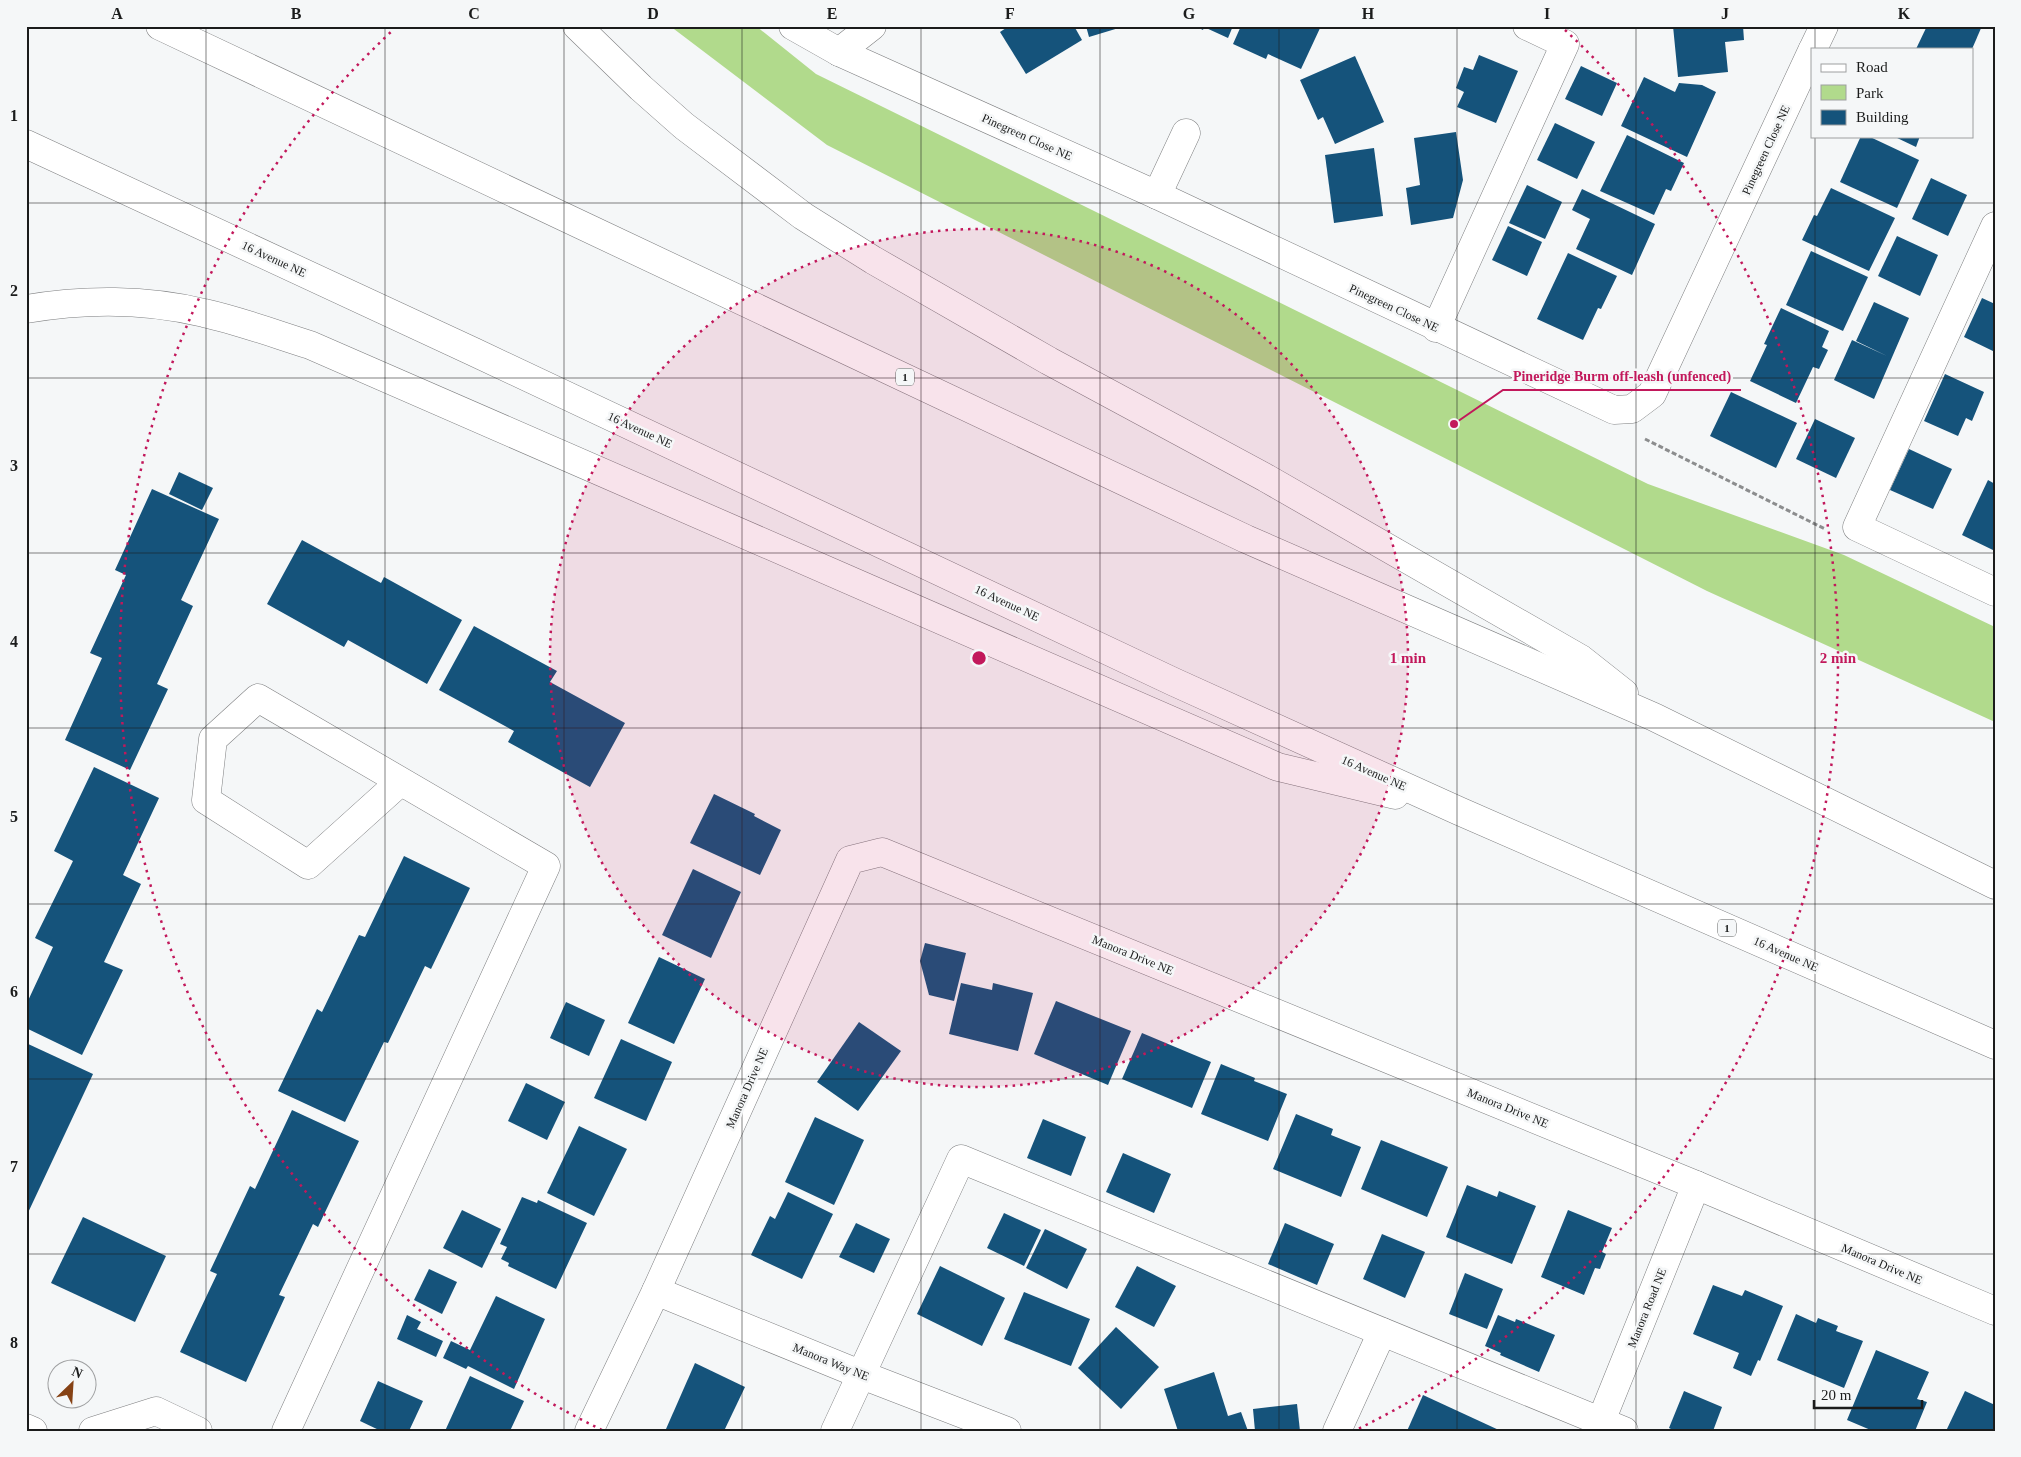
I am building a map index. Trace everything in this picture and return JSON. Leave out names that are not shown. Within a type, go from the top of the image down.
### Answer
[{"type":"main road","name":"1","points":[[160,26],[1246,539],[1654,717],[1995,885]]},
{"type":"main road","points":[[576,26],[684,126],[803,216],[873,260],[1040,356],[1266,478],[1581,660],[1654,717]]},
{"type":"main road","name":"Pinegreen Close NE","points":[[793,26],[839,52],[1157,195],[1436,328],[1614,410],[1632,409],[1652,394],[1811,54]]},
{"type":"main road","points":[[839,52],[872,26]]},
{"type":"main road","points":[[1436,328],[1565,44],[1527,26]]},
{"type":"main road","name":"Pinegreen Close NE","points":[[1814,48],[1824,26]]},
{"type":"main road","points":[[1157,195],[1186,133]]},
{"type":"main road","name":"16 Avenue NE","points":[[26,144],[474,352],[1174,682],[1459,811],[1995,1045]]},
{"type":"main road","points":[[1995,226],[1857,527],[1995,592]]},
{"type":"main road","points":[[26,309],[50,305],[99,302],[154,304],[204,312],[310,346],[1278,766],[1459,811]]},
{"type":"main road","points":[[286,1431],[546,866],[258,698],[213,739],[206,800],[308,865],[400,782]]},
{"type":"main road","name":"Manora Drive NE","points":[[589,1431],[656,1291],[850,860],[882,852],[1696,1185],[1995,1312]]},
{"type":"main road","points":[[835,1431],[961,1159],[1608,1427]]},
{"type":"main road","name":"Manora Road NE","points":[[1608,1427],[1696,1185]]},
{"type":"main road","name":"Manora Way NE","points":[[656,1291],[862,1375],[1007,1431]]},
{"type":"main road","points":[[1337,1431],[1382,1332]]},
{"type":"main road","points":[[93,1431],[156,1411],[198,1431]]},
{"type":"main road","points":[[26,1428],[33,1431]]},
{"type":"path","points":[[1632,409],[1646,440],[1834,533],[1857,527]]},
{"type":"green space","points":[[670,26],[756,26],[816,74],[1648,484],[1844,555],[1995,627],[1995,722],[1707,591],[827,145]]},
{"type":"building","points":[[1009,26],[1074,26],[1082,40],[1026,74],[1000,32]]},
{"type":"building","points":[[1086,26],[1122,26],[1122,27],[1089,37]]},
{"type":"building","points":[[1195,26],[1233,26],[1228,38],[1204,27],[1203,30]]},
{"type":"building","points":[[1241,26],[1321,26],[1301,69],[1268,54],[1266,59],[1233,44]]},
{"type":"building","points":[[1673,26],[1743,26],[1744,40],[1725,42],[1728,72],[1678,77]]},
{"type":"building","points":[[1927,26],[1982,26],[1972,48],[1916,48]]},
{"type":"building","points":[[1479,55],[1518,71],[1496,123],[1457,107],[1464,92],[1456,88],[1464,67],[1473,70]]},
{"type":"building","points":[[1355,56],[1384,122],[1335,144],[1323,117],[1318,120],[1300,80]]},
{"type":"building","points":[[1581,66],[1617,83],[1602,116],[1565,99]]},
{"type":"building","points":[[1644,77],[1675,92],[1679,83],[1702,85],[1716,92],[1687,157],[1621,126]]},
{"type":"building","points":[[1555,123],[1595,142],[1577,179],[1537,160]]},
{"type":"building","points":[[1456,132],[1463,180],[1453,218],[1411,225],[1406,188],[1420,185],[1414,138]]},
{"type":"building","points":[[1627,135],[1684,163],[1671,191],[1666,189],[1654,215],[1600,191]]},
{"type":"building","points":[[1860,138],[1872,138],[1919,160],[1897,208],[1840,182]]},
{"type":"building","points":[[1897,138],[1919,138],[1916,147]]},
{"type":"building","points":[[1374,148],[1383,216],[1334,223],[1325,155]]},
{"type":"building","points":[[1931,178],[1967,195],[1948,236],[1912,219]]},
{"type":"building","points":[[1527,185],[1562,202],[1545,239],[1509,223]]},
{"type":"building","points":[[1831,188],[1895,218],[1869,271],[1802,240],[1814,215],[1817,216]]},
{"type":"building","points":[[1582,189],[1655,224],[1632,275],[1576,249],[1590,219],[1572,210]]},
{"type":"building","points":[[1508,226],[1542,242],[1527,276],[1492,260]]},
{"type":"building","points":[[1897,236],[1938,255],[1920,296],[1878,276]]},
{"type":"building","points":[[1811,251],[1868,277],[1843,331],[1786,305]]},
{"type":"building","points":[[1568,253],[1617,276],[1601,309],[1598,308],[1583,340],[1537,319]]},
{"type":"building","points":[[1982,298],[1995,304],[1995,352],[1964,337]]},
{"type":"building","points":[[1874,302],[1909,318],[1874,399],[1834,380],[1852,340],[1887,356],[1856,341]]},
{"type":"building","points":[[1781,308],[1829,331],[1822,347],[1828,350],[1819,369],[1813,367],[1796,403],[1750,381],[1767,345],[1764,344]]},
{"type":"building","points":[[1945,374],[1984,392],[1972,421],[1966,418],[1958,436],[1924,421]]},
{"type":"building","points":[[1731,392],[1797,423],[1776,468],[1710,436]]},
{"type":"building","points":[[1815,419],[1855,438],[1836,478],[1796,459]]},
{"type":"building","points":[[1909,449],[1952,469],[1933,509],[1890,490]]},
{"type":"building","points":[[179,472],[213,488],[202,510],[169,494]]},
{"type":"building","points":[[1988,480],[1995,484],[1995,551],[1962,535]]},
{"type":"building","points":[[152,489],[219,519],[181,600],[193,606],[157,684],[168,689],[130,770],[65,740],[102,658],[90,653],[126,575],[115,570]]},
{"type":"building","points":[[302,540],[381,583],[384,577],[462,620],[427,684],[348,640],[344,647],[267,604]]},
{"type":"building","points":[[474,626],[557,671],[550,682],[625,723],[590,787],[508,742],[514,731],[439,690]]},
{"type":"building","points":[[94,767],[159,798],[123,875],[141,884],[104,962],[123,970],[82,1055],[26,1028],[26,1005],[53,947],[35,938],[73,861],[54,851]]},
{"type":"building","points":[[714,794],[755,814],[754,816],[781,830],[760,875],[690,843]]},
{"type":"building","points":[[404,856],[470,888],[431,969],[425,966],[388,1043],[384,1042],[345,1122],[278,1091],[317,1009],[322,1012],[359,935],[365,937]]},
{"type":"building","points":[[693,869],[741,892],[711,958],[662,935]]},
{"type":"building","points":[[925,943],[966,953],[954,1001],[929,995],[920,961]]},
{"type":"building","points":[[659,957],[705,979],[674,1044],[628,1023]]},
{"type":"building","points":[[961,983],[992,990],[993,983],[1033,993],[1018,1051],[949,1034]]},
{"type":"building","points":[[1056,1001],[1131,1031],[1108,1085],[1034,1054]]},
{"type":"building","points":[[566,1002],[605,1020],[589,1056],[550,1038]]},
{"type":"building","points":[[859,1022],[901,1051],[858,1111],[817,1082]]},
{"type":"building","points":[[1142,1033],[1211,1062],[1192,1108],[1122,1079]]},
{"type":"building","points":[[621,1039],[672,1062],[646,1121],[594,1098]]},
{"type":"building","points":[[26,1043],[93,1074],[26,1217]]},
{"type":"building","points":[[1221,1064],[1255,1078],[1254,1081],[1287,1094],[1268,1141],[1201,1114]]},
{"type":"building","points":[[526,1083],[565,1102],[547,1140],[508,1121]]},
{"type":"building","points":[[292,1110],[359,1141],[318,1227],[313,1224],[279,1295],[285,1297],[246,1382],[180,1352],[217,1274],[210,1271],[250,1186],[255,1189]]},
{"type":"building","points":[[1296,1114],[1333,1129],[1331,1135],[1361,1147],[1341,1197],[1273,1169]]},
{"type":"building","points":[[815,1117],[864,1140],[834,1205],[785,1182]]},
{"type":"building","points":[[1043,1119],[1086,1137],[1071,1176],[1027,1158]]},
{"type":"building","points":[[579,1126],[627,1149],[594,1216],[547,1193]]},
{"type":"building","points":[[1381,1140],[1448,1167],[1427,1217],[1361,1189]]},
{"type":"building","points":[[1123,1153],[1171,1174],[1154,1213],[1106,1192]]},
{"type":"building","points":[[1467,1185],[1497,1197],[1499,1191],[1536,1206],[1512,1264],[1446,1237]]},
{"type":"building","points":[[788,1192],[833,1214],[802,1279],[751,1255],[770,1216],[775,1219]]},
{"type":"building","points":[[522,1197],[537,1203],[538,1200],[587,1223],[556,1289],[508,1266],[509,1263],[501,1259],[507,1247],[500,1244]]},
{"type":"building","points":[[462,1210],[501,1229],[482,1268],[443,1248]]},
{"type":"building","points":[[1568,1210],[1612,1228],[1602,1252],[1606,1254],[1600,1269],[1595,1268],[1584,1295],[1541,1277]]},
{"type":"building","points":[[1004,1213],[1041,1230],[1024,1266],[987,1248]]},
{"type":"building","points":[[83,1217],[166,1256],[135,1322],[51,1283]]},
{"type":"building","points":[[856,1223],[890,1239],[874,1273],[839,1257]]},
{"type":"building","points":[[1285,1223],[1334,1244],[1317,1285],[1268,1264]]},
{"type":"building","points":[[1045,1229],[1087,1249],[1067,1289],[1026,1268]]},
{"type":"building","points":[[1382,1234],[1425,1252],[1405,1298],[1363,1279]]},
{"type":"building","points":[[940,1266],[1005,1298],[982,1346],[917,1314]]},
{"type":"building","points":[[1137,1266],[1176,1286],[1154,1327],[1115,1307]]},
{"type":"building","points":[[429,1269],[457,1282],[442,1314],[414,1300]]},
{"type":"building","points":[[1465,1273],[1503,1289],[1487,1329],[1449,1314]]},
{"type":"building","points":[[1713,1285],[1742,1296],[1745,1290],[1783,1306],[1760,1361],[1758,1360],[1751,1376],[1733,1368],[1739,1353],[1693,1334]]},
{"type":"building","points":[[1024,1292],[1090,1319],[1071,1366],[1004,1339]]},
{"type":"building","points":[[496,1296],[545,1319],[514,1389],[468,1366],[466,1369],[443,1358],[451,1341],[470,1350]]},
{"type":"building","points":[[1796,1314],[1816,1323],[1818,1318],[1838,1326],[1836,1331],[1863,1341],[1844,1388],[1777,1360]]},
{"type":"building","points":[[407,1315],[421,1322],[417,1329],[443,1341],[436,1357],[397,1339]]},
{"type":"building","points":[[1498,1315],[1515,1322],[1516,1319],[1555,1335],[1539,1372],[1500,1355],[1501,1353],[1485,1346]]},
{"type":"building","points":[[1116,1327],[1159,1367],[1121,1409],[1078,1368]]},
{"type":"building","points":[[1876,1350],[1929,1372],[1917,1399],[1927,1402],[1915,1431],[1873,1431],[1847,1420]]},
{"type":"building","points":[[695,1363],[745,1387],[724,1431],[666,1429]]},
{"type":"building","points":[[1214,1372],[1228,1416],[1241,1412],[1248,1431],[1178,1431],[1164,1389]]},
{"type":"building","points":[[470,1376],[524,1401],[510,1431],[445,1431]]},
{"type":"building","points":[[378,1381],[423,1401],[409,1431],[381,1431],[360,1421]]},
{"type":"building","points":[[1684,1391],[1722,1407],[1713,1431],[1675,1431],[1669,1428]]},
{"type":"building","points":[[1965,1391],[1995,1405],[1995,1431],[1946,1431]]},
{"type":"building","points":[[1423,1395],[1501,1431],[1407,1431]]},
{"type":"building","points":[[1297,1404],[1300,1431],[1255,1431],[1253,1409]]},
{"type":"place","name":"Pineridge Burm off-leash (unfenced)","points":[[1454,424]]}]
